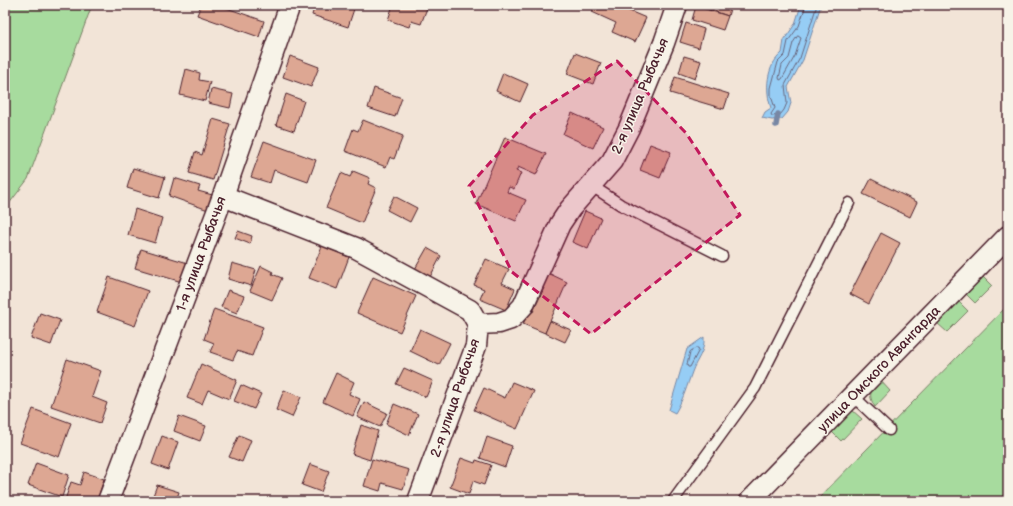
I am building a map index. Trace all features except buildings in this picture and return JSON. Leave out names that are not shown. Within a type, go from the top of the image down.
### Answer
[{"type":"street","name":"1-я улица Рыбачья","points":[[108,501],[222,196],[290,5]]},
{"type":"street","name":"2-я улица Рыбачья","points":[[418,501],[476,346],[478,324],[499,323],[511,319],[523,306],[560,224],[570,209],[592,186],[612,161],[629,128],[664,44],[677,5]]},
{"type":"street","points":[[222,196],[356,248],[470,310],[478,324]]},
{"type":"street","name":"улица Омского Авангарда","points":[[750,501],[1008,236]]},
{"type":"lane","points":[[592,186],[621,205],[722,256]]},
{"type":"lane","points":[[673,501],[755,388],[850,202]]},
{"type":"lane","points":[[853,396],[888,430]]},
{"type":"highlighted area","points":[[617,61],[686,133],[740,215],[591,334],[512,272],[469,186],[533,115]]},
{"type":"green space","points":[[5,5],[92,5],[28,179],[5,209]]},
{"type":"green space","points":[[982,276],[992,286],[975,303],[965,293]]},
{"type":"green space","points":[[958,301],[968,311],[947,332],[937,323]]},
{"type":"green space","points":[[1008,305],[1008,501],[816,501]]},
{"type":"green space","points":[[880,380],[890,391],[875,407],[871,399],[871,392]]},
{"type":"green space","points":[[852,410],[862,419],[841,441],[831,431]]},
{"type":"water","points":[[801,5],[821,5],[803,60],[788,87],[791,103],[788,112],[782,119],[772,120],[762,118],[765,112],[771,108],[768,94],[768,79],[770,71],[777,58],[782,53],[784,40],[795,24]]},
{"type":"water","points":[[704,337],[702,351],[694,367],[683,398],[675,413],[669,410],[687,349]]},
{"type":"waterway","points":[[776,125],[778,114]]}]
